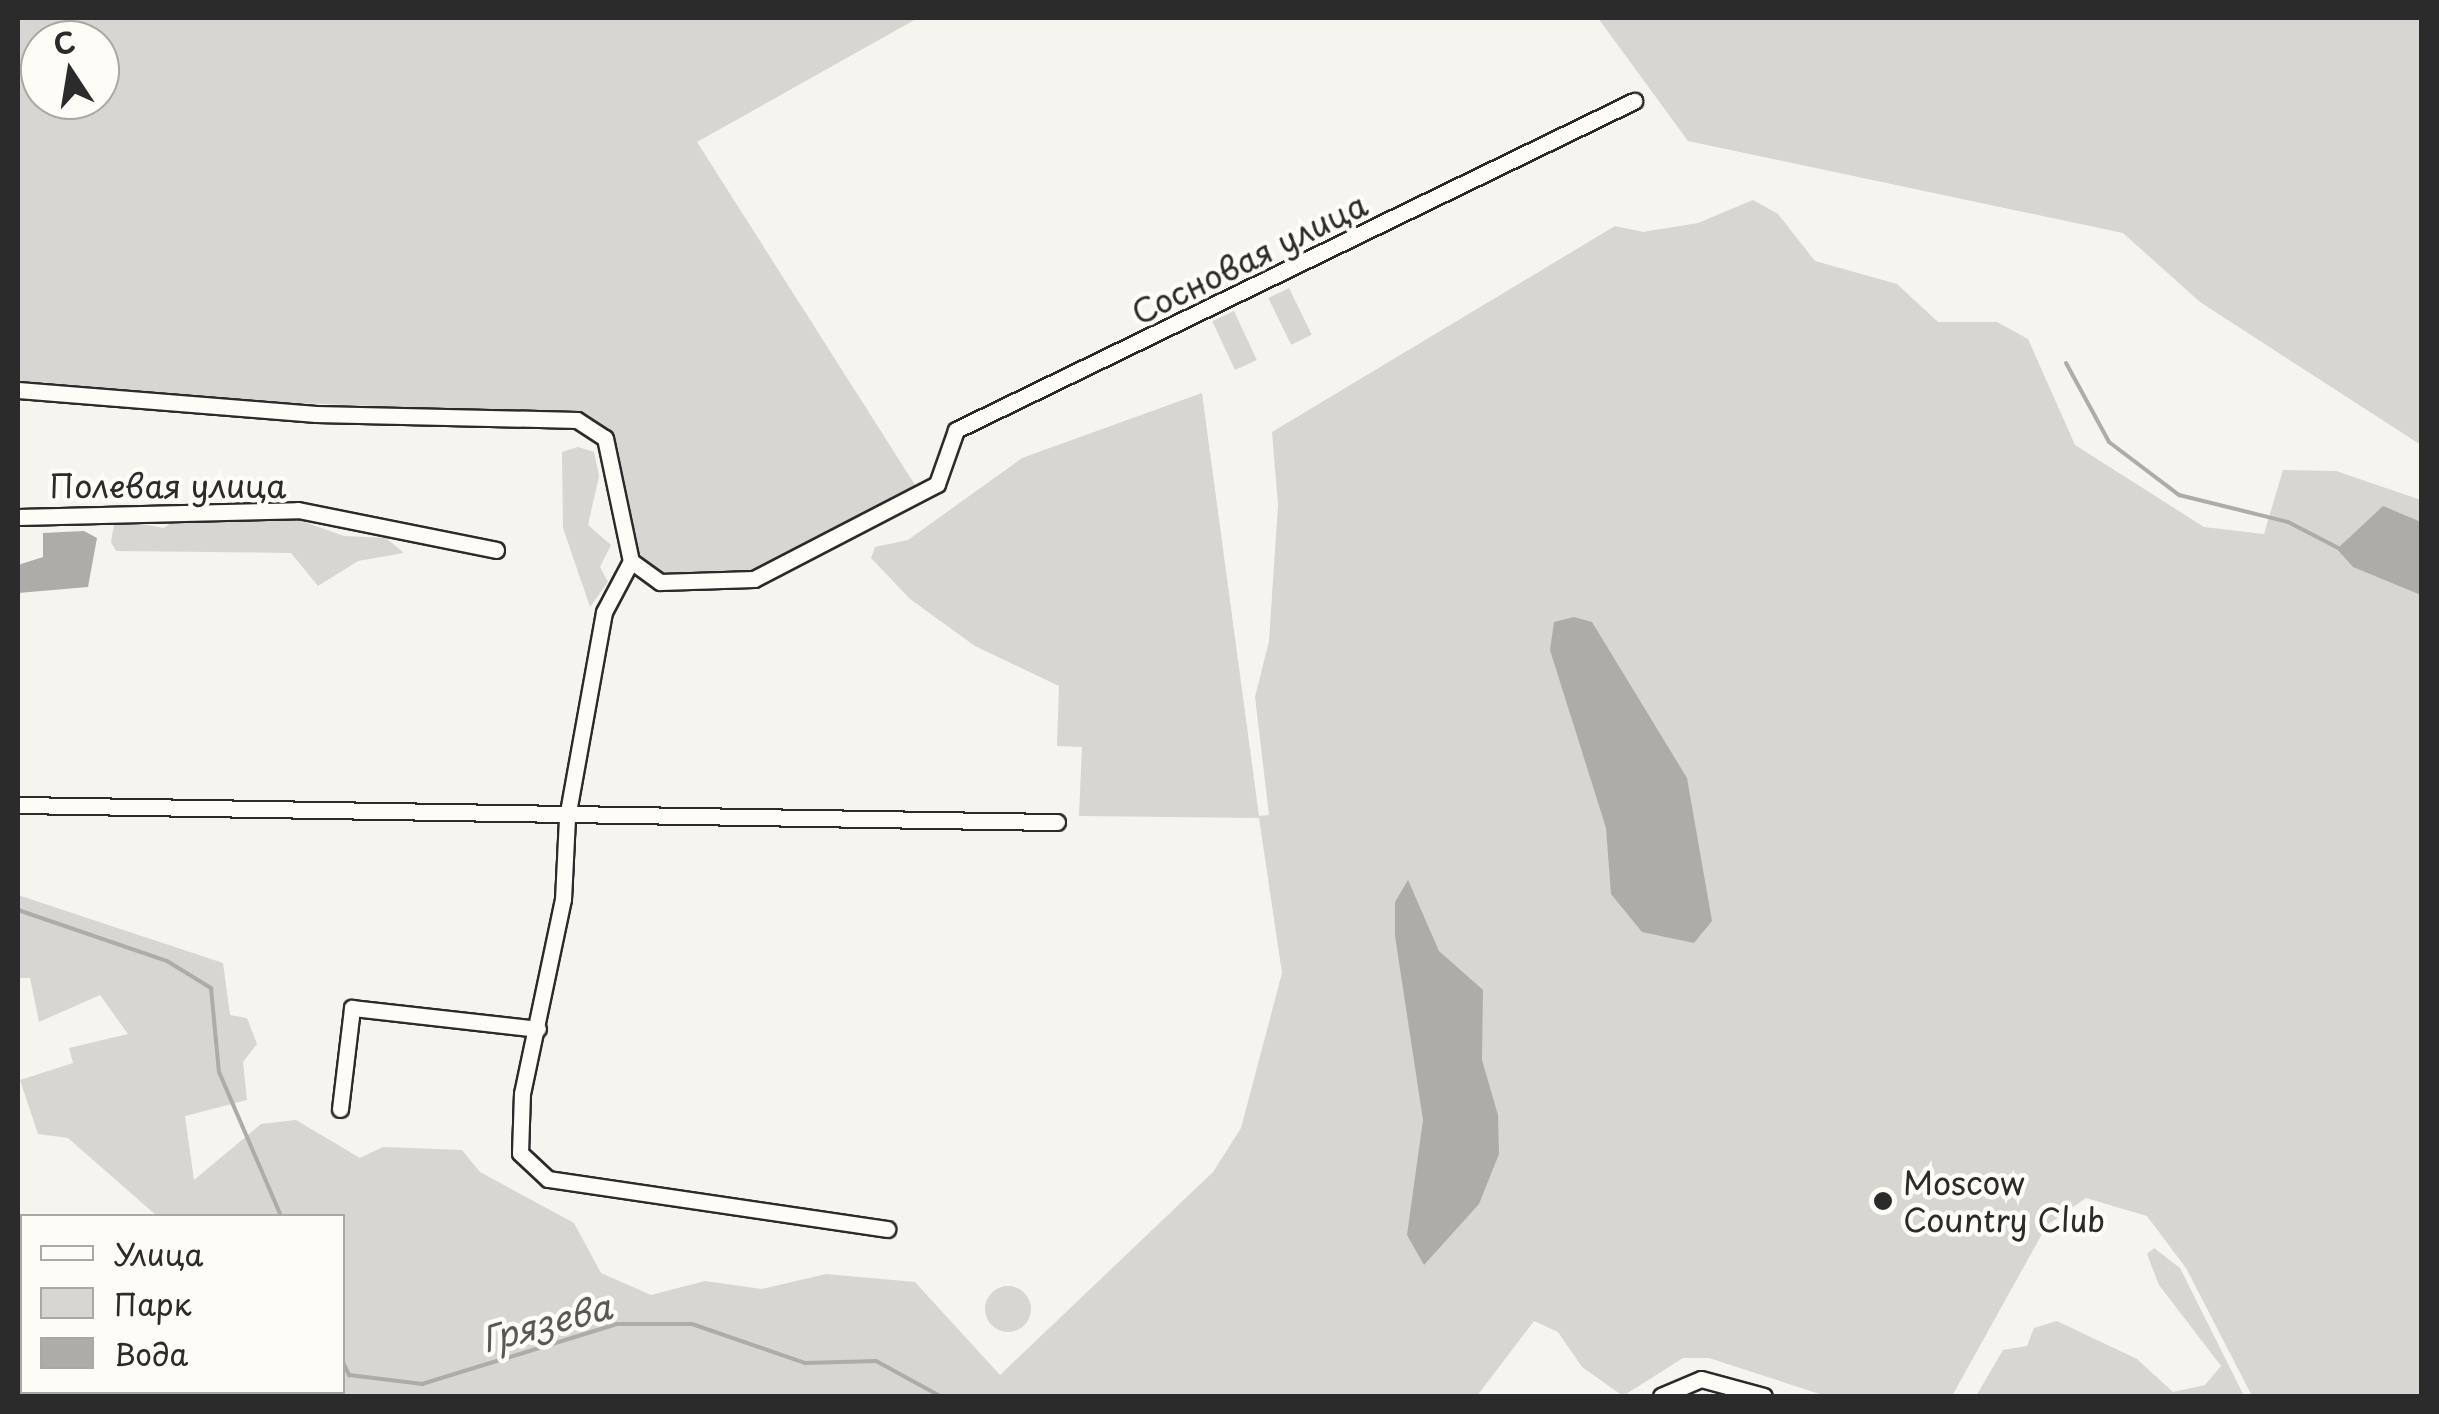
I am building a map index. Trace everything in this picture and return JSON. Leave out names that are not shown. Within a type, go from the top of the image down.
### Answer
[{"type":"street","name":"Сосновая улица","points":[[631,561],[660,582],[754,579],[921,494],[948,467],[956,430],[1634,101]]},
{"type":"street","points":[[18,390],[259,412],[577,420],[604,438],[631,561],[604,612],[567,818],[563,900],[522,1092],[520,1153],[548,1179],[887,1229]]},
{"type":"street","name":"Полевая улица","points":[[18,516],[298,510],[496,550]]},
{"type":"street","points":[[18,806],[567,818],[1057,822]]},
{"type":"street","points":[[340,1109],[352,1008],[538,1029]]},
{"type":"street","points":[[1660,1396],[1701,1379],[1764,1396]]},
{"type":"green space","points":[[18,18],[918,18],[697,142],[917,488],[753,572],[657,574],[626,538],[609,429],[583,414],[167,398],[18,383]]},
{"type":"green space","points":[[1598,18],[2421,18],[2421,445],[2200,302],[2123,233],[1688,141]]},
{"type":"green space","name":"Moscow Country Club","points":[[1753,200],[1778,214],[1815,261],[1897,284],[1938,322],[1997,322],[2028,339],[2075,445],[2204,527],[2264,534],[2283,470],[2336,471],[2421,500],[2421,1396],[2252,1396],[2186,1268],[2147,1216],[2086,1198],[2047,1225],[1952,1396],[1826,1396],[1709,1358],[1683,1358],[1623,1396],[1582,1367],[1558,1332],[1534,1321],[1477,1396],[327,1396],[345,1394],[345,1214],[155,1214],[68,1138],[38,1134],[20,1080],[73,1063],[69,1048],[128,1034],[100,995],[39,1022],[30,978],[18,978],[18,895],[223,963],[230,1015],[247,1018],[257,1044],[243,1062],[247,1100],[185,1116],[194,1180],[261,1124],[296,1120],[360,1158],[383,1147],[462,1150],[480,1172],[574,1223],[601,1273],[651,1295],[705,1281],[762,1289],[826,1274],[915,1282],[1000,1375],[1213,1172],[1241,1128],[1282,973],[1259,818],[1079,816],[1082,747],[1057,746],[1059,686],[975,646],[910,599],[871,558],[875,547],[908,540],[1022,458],[1202,393],[1259,816],[1269,815],[1255,697],[1269,641],[1278,505],[1272,432],[1615,226],[1643,232],[1698,223]]},
{"type":"green space","points":[[1289,288],[1312,335],[1291,345],[1268,298]]},
{"type":"green space","points":[[1234,311],[1257,360],[1235,370],[1212,321]]},
{"type":"green space","points":[[578,447],[594,452],[599,476],[588,525],[611,545],[600,567],[608,582],[590,607],[563,528],[562,452]]},
{"type":"green space","points":[[282,514],[344,536],[386,538],[404,553],[358,561],[318,586],[291,553],[116,551],[111,542],[115,519],[164,528],[177,518]]},
{"type":"green space","points":[[2154,1248],[2180,1268],[2244,1396],[1976,1396],[2003,1350],[2027,1346],[2034,1328],[2057,1321],[2137,1359],[2173,1392],[2205,1385],[2221,1366],[2159,1285],[2147,1254]]},
{"type":"green space","points":[[1008,1286],[1024,1293],[1031,1309],[1024,1325],[1008,1332],[992,1325],[985,1309],[992,1293]]},
{"type":"water","points":[[2383,506],[2421,522],[2421,595],[2353,567],[2337,549]]},
{"type":"water","points":[[84,531],[97,538],[88,587],[18,593],[18,565],[43,557],[43,533]]},
{"type":"water","points":[[1574,617],[1592,622],[1687,778],[1712,921],[1694,943],[1642,932],[1611,894],[1606,828],[1550,650],[1554,622]]},
{"type":"water","points":[[1408,880],[1439,951],[1483,990],[1482,1060],[1498,1115],[1499,1154],[1479,1204],[1424,1265],[1407,1235],[1423,1120],[1395,936],[1395,902]]},
{"type":"waterway","points":[[2066,363],[2109,442],[2179,495],[2288,522],[2342,550]]},
{"type":"waterway","name":"Грязева","points":[[18,910],[167,961],[211,988],[219,1072],[280,1214]]},
{"type":"waterway","name":"Грязева","points":[[345,1366],[349,1375],[422,1384],[617,1324],[692,1324],[805,1363],[876,1361],[940,1396]]},
{"type":"place","name":"Moscow Country Club","points":[[1883,1201]]}]
